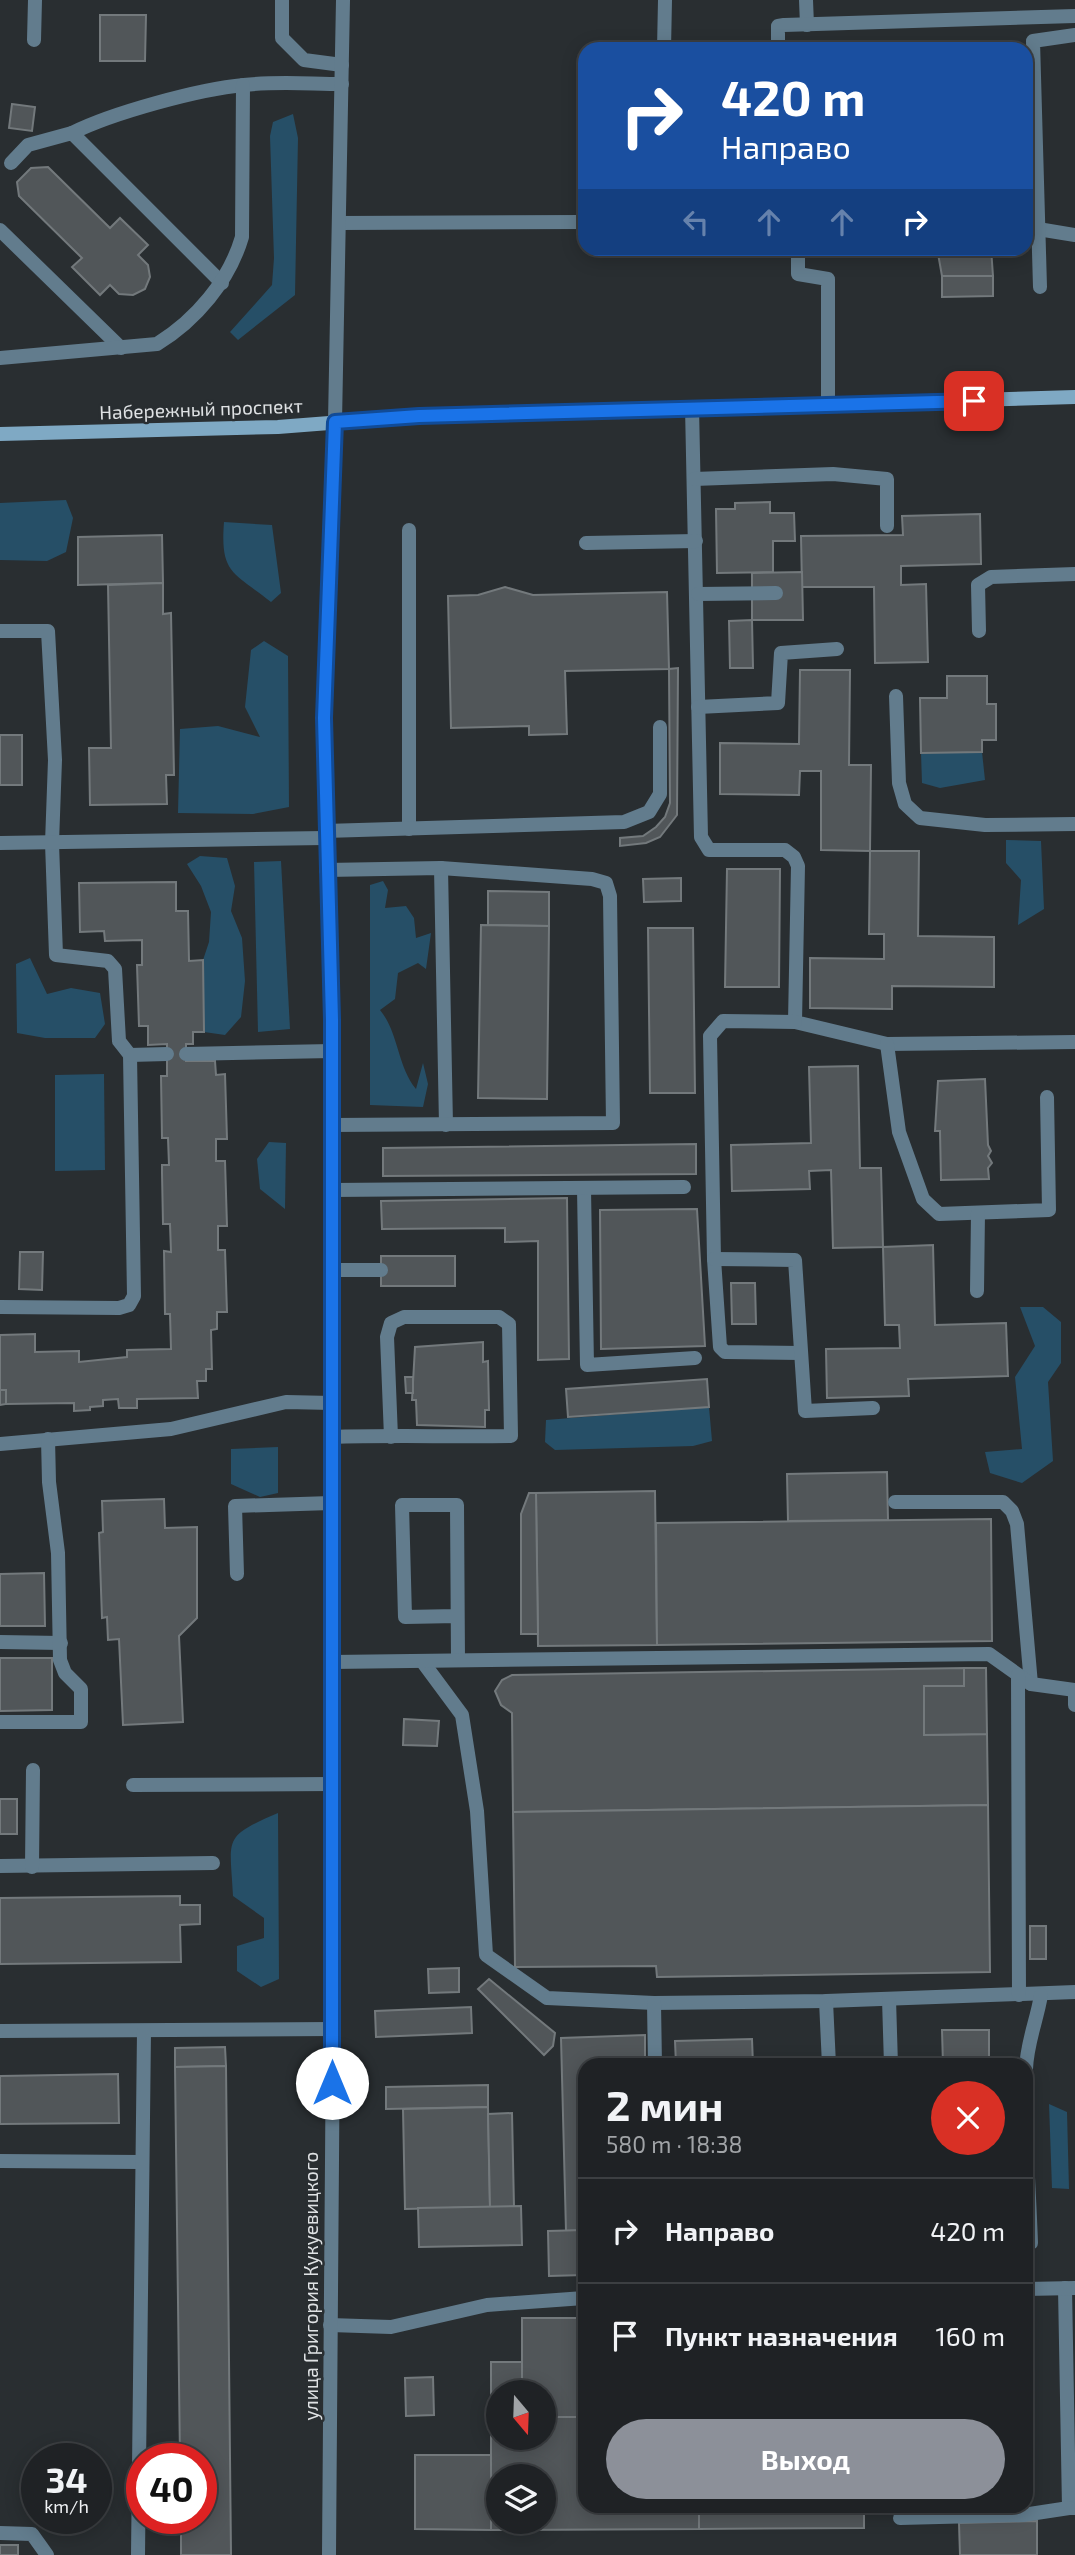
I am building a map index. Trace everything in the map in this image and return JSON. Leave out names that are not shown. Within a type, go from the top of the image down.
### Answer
[{"type":"main road","name":"Набережный проспект","points":[[0,434],[278,427],[419,416],[1075,397]]},
{"type":"street","points":[[34,40],[35,0]]},
{"type":"street","points":[[282,0],[282,38],[303,60],[342,65]]},
{"type":"street","name":"улица Григория Кукуевицкого","points":[[329,2555],[333,2029],[332,1051],[325,835],[325,642],[335,422],[343,0]]},
{"type":"street","points":[[664,42],[665,0]]},
{"type":"street","points":[[806,0],[807,25]]},
{"type":"street","points":[[778,42],[778,26],[1075,16]]},
{"type":"street","points":[[1040,287],[1033,41],[1075,35]]},
{"type":"street","points":[[11,163],[28,145],[72,133],[102,120],[243,85],[342,85]]},
{"type":"street","points":[[0,358],[157,344],[170,336],[222,283],[235,259],[242,237],[243,85]]},
{"type":"street","points":[[72,133],[222,283]]},
{"type":"street","points":[[339,223],[578,222]]},
{"type":"street","points":[[1038,229],[1075,235]]},
{"type":"street","points":[[0,230],[121,348]]},
{"type":"street","points":[[798,256],[798,274],[828,279],[828,404]]},
{"type":"street","points":[[692,407],[701,838],[709,850],[785,850],[794,857],[798,866],[795,1022]]},
{"type":"street","points":[[694,479],[833,474],[887,479],[887,526]]},
{"type":"street","points":[[409,530],[409,829]]},
{"type":"street","points":[[586,543],[696,541]]},
{"type":"street","points":[[979,631],[978,585],[991,577],[1075,574]]},
{"type":"street","points":[[698,594],[776,593]]},
{"type":"street","points":[[0,631],[48,631],[55,760],[52,843],[56,955],[108,961],[115,969],[119,1041],[130,1055],[134,1296],[129,1305],[119,1308],[0,1307]]},
{"type":"street","points":[[698,707],[778,703],[781,653],[837,649]]},
{"type":"street","points":[[896,696],[899,783],[905,804],[920,818],[985,825],[1075,824]]},
{"type":"street","points":[[0,843],[325,835],[409,829],[624,822],[649,812],[660,794],[660,727]]},
{"type":"street","points":[[326,870],[441,868],[592,879],[606,883],[610,909],[613,1123],[332,1125]]},
{"type":"street","points":[[441,868],[446,1125]]},
{"type":"street","points":[[801,1353],[725,1352],[720,1347],[714,1259],[710,1036],[723,1021],[795,1022],[887,1044],[1075,1042]]},
{"type":"street","points":[[887,1044],[899,1132],[923,1199],[939,1214],[1049,1210],[1047,1097]]},
{"type":"street","points":[[186,1054],[332,1051]]},
{"type":"street","points":[[130,1055],[167,1054]]},
{"type":"street","points":[[332,1190],[684,1188]]},
{"type":"street","points":[[584,1189],[587,1366],[695,1358]]},
{"type":"street","points":[[977,1290],[978,1213]]},
{"type":"street","points":[[714,1259],[794,1260],[805,1411],[873,1408]]},
{"type":"street","points":[[332,1270],[381,1270]]},
{"type":"street","points":[[331,1437],[391,1437],[511,1436],[509,1324],[499,1317],[404,1317],[390,1323],[387,1337],[391,1437]]},
{"type":"street","points":[[0,1444],[171,1429],[286,1402],[332,1403]]},
{"type":"street","points":[[0,1722],[81,1722],[81,1689],[65,1673],[60,1660],[58,1553],[48,1439]]},
{"type":"street","points":[[895,1502],[1003,1502],[1012,1511],[1017,1524],[1031,1684]]},
{"type":"street","points":[[237,1574],[236,1506],[331,1503]]},
{"type":"street","points":[[457,1616],[405,1617],[402,1505],[457,1505],[458,1660]]},
{"type":"street","points":[[0,1642],[61,1643]]},
{"type":"street","points":[[332,1662],[989,1654],[1031,1684],[1075,1690],[1075,1705]]},
{"type":"street","points":[[422,1661],[462,1715],[477,1811],[486,1955],[547,1998],[654,2003],[826,2001],[1075,1992]]},
{"type":"street","points":[[1018,1675],[1019,1995]]},
{"type":"street","points":[[32,1867],[33,1770]]},
{"type":"street","points":[[133,1785],[332,1784]]},
{"type":"street","points":[[0,1866],[213,1863]]},
{"type":"street","points":[[1027,2058],[1030,2031],[1038,2013],[1041,1995]]},
{"type":"street","points":[[888,1999],[891,2058]]},
{"type":"street","points":[[826,2001],[829,2058]]},
{"type":"street","points":[[654,2003],[655,2058]]},
{"type":"street","points":[[0,2031],[333,2029]]},
{"type":"street","points":[[138,2555],[144,2031]]},
{"type":"street","points":[[0,2161],[141,2162]]},
{"type":"street","points":[[900,2518],[1023,2515],[1072,2508],[1070,2288],[1033,2289]]},
{"type":"street","points":[[330,2325],[391,2327],[486,2305],[578,2298]]},
{"type":"street","points":[[0,2533],[32,2533],[47,2555]]},
{"type":"shaded area","points":[[293,114],[298,138],[295,295],[238,340],[230,332],[272,285],[274,258],[270,136],[273,122]]},
{"type":"shaded area","points":[[66,500],[73,518],[66,552],[47,561],[0,560],[0,503]]},
{"type":"shaded area","points":[[224,522],[272,525],[281,593],[271,602],[238,577],[227,562],[223,539]]},
{"type":"shaded area","points":[[264,641],[288,656],[289,807],[253,814],[178,813],[180,729],[218,726],[260,737],[245,707],[251,650]]},
{"type":"shaded area","points":[[982,752],[985,780],[940,788],[922,783],[921,753]]},
{"type":"shaded area","points":[[1006,840],[1041,841],[1044,909],[1018,925],[1021,880],[1006,863]]},
{"type":"shaded area","points":[[200,856],[227,858],[235,886],[231,911],[242,938],[245,981],[241,1017],[225,1035],[204,1032],[203,960],[209,942],[211,912],[201,886],[187,864]]},
{"type":"shaded area","points":[[281,861],[290,1029],[258,1032],[254,862]]},
{"type":"shaded area","points":[[383,881],[388,890],[385,908],[406,906],[414,918],[416,938],[431,933],[426,969],[418,963],[398,973],[395,999],[380,1010],[391,1029],[405,1070],[416,1089],[423,1063],[428,1084],[423,1107],[370,1105],[370,885]]},
{"type":"shaded area","points":[[30,958],[47,994],[71,988],[100,993],[105,1024],[95,1038],[45,1038],[17,1033],[16,964]]},
{"type":"shaded area","points":[[104,1074],[105,1170],[55,1171],[55,1075]]},
{"type":"shaded area","points":[[269,1142],[286,1143],[285,1209],[260,1189],[257,1159]]},
{"type":"shaded area","points":[[1020,1307],[1043,1307],[1061,1322],[1061,1363],[1048,1382],[1053,1461],[1022,1483],[990,1473],[985,1452],[1022,1449],[1015,1377],[1035,1346]]},
{"type":"shaded area","points":[[709,1407],[712,1441],[693,1446],[555,1450],[545,1442],[546,1420]]},
{"type":"shaded area","points":[[278,1447],[278,1493],[260,1497],[231,1484],[231,1449]]},
{"type":"shaded area","points":[[278,1813],[279,1979],[261,1987],[237,1971],[237,1946],[264,1938],[264,1918],[233,1896],[231,1850],[238,1834]]},
{"type":"shaded area","points":[[1049,2104],[1067,2112],[1069,2189],[1052,2188]]},
{"type":"building","points":[[100,15],[146,15],[145,61],[100,61]]},
{"type":"building","points":[[12,104],[35,107],[32,131],[9,128]]},
{"type":"building","points":[[48,167],[110,228],[120,218],[148,245],[138,255],[148,265],[150,277],[145,289],[133,295],[119,294],[110,285],[100,295],[72,267],[82,258],[19,196],[17,182],[31,168]]},
{"type":"building","points":[[938,256],[992,256],[993,276],[942,276]]},
{"type":"building","points":[[942,276],[993,276],[993,296],[942,297]]},
{"type":"building","points":[[770,502],[770,513],[794,513],[795,541],[773,541],[773,572],[717,573],[716,509],[735,509],[735,503]]},
{"type":"building","points":[[980,514],[981,564],[901,566],[901,585],[926,584],[928,662],[875,663],[874,587],[802,587],[801,536],[903,535],[902,516]]},
{"type":"building","points":[[162,535],[163,583],[78,585],[78,537]]},
{"type":"building","points":[[802,572],[803,620],[752,620],[752,573]]},
{"type":"building","points":[[163,583],[163,614],[171,613],[174,775],[166,775],[167,804],[90,805],[89,748],[111,748],[108,585]]},
{"type":"building","points":[[505,587],[533,595],[667,592],[669,669],[565,671],[567,734],[529,735],[529,726],[451,728],[448,596],[478,595]]},
{"type":"building","points":[[752,620],[753,668],[730,668],[729,621]]},
{"type":"building","points":[[678,668],[677,815],[660,837],[646,843],[620,846],[620,838],[643,836],[656,827],[665,817],[670,803],[669,669]]},
{"type":"building","points":[[800,670],[850,670],[849,765],[871,765],[870,851],[821,850],[821,771],[800,771],[799,795],[720,794],[720,743],[799,744]]},
{"type":"building","points":[[947,676],[987,676],[987,704],[996,704],[996,740],[982,740],[982,752],[921,753],[920,698],[947,698]]},
{"type":"building","points":[[0,735],[22,735],[22,785],[0,785]]},
{"type":"building","points":[[870,851],[919,851],[918,936],[994,937],[994,987],[892,986],[892,1009],[810,1008],[810,958],[884,959],[884,934],[869,934]]},
{"type":"building","points":[[727,869],[780,869],[779,987],[725,987]]},
{"type":"building","points":[[681,878],[681,901],[644,902],[643,879]]},
{"type":"building","points":[[176,882],[176,911],[188,911],[189,961],[203,960],[204,1032],[193,1032],[193,1044],[186,1044],[186,1061],[215,1061],[216,1075],[225,1074],[227,1139],[216,1139],[216,1161],[225,1161],[227,1226],[218,1226],[218,1250],[225,1250],[227,1312],[217,1312],[217,1329],[211,1330],[212,1369],[206,1369],[206,1381],[197,1381],[198,1398],[137,1399],[137,1408],[119,1408],[118,1399],[103,1400],[103,1406],[74,1411],[74,1403],[6,1404],[6,1390],[0,1390],[0,1335],[35,1334],[35,1352],[79,1351],[79,1362],[127,1357],[127,1350],[171,1349],[170,1314],[165,1314],[164,1251],[171,1252],[170,1224],[163,1224],[162,1173],[162,1165],[169,1165],[168,1138],[162,1138],[161,1076],[167,1076],[167,1044],[148,1045],[148,1026],[139,1026],[137,965],[142,965],[142,940],[105,941],[104,931],[80,932],[79,883]]},
{"type":"building","points":[[488,891],[549,892],[549,926],[488,925]]},
{"type":"building","points":[[481,925],[549,926],[547,1099],[478,1098]]},
{"type":"building","points":[[648,928],[693,928],[695,1093],[650,1093]]},
{"type":"building","points":[[858,1066],[860,1168],[881,1168],[883,1247],[833,1248],[831,1170],[809,1171],[810,1189],[732,1191],[731,1145],[811,1143],[809,1067]]},
{"type":"building","points":[[985,1079],[988,1145],[991,1151],[988,1156],[992,1163],[988,1168],[989,1179],[941,1180],[940,1131],[935,1131],[938,1081]]},
{"type":"building","points":[[696,1144],[696,1174],[383,1176],[383,1148]]},
{"type":"building","points":[[567,1198],[569,1359],[538,1360],[538,1241],[505,1242],[505,1228],[382,1229],[381,1201]]},
{"type":"building","points":[[697,1209],[705,1346],[601,1349],[600,1210]]},
{"type":"building","points":[[933,1245],[935,1325],[1006,1323],[1008,1376],[908,1379],[909,1396],[827,1398],[826,1349],[900,1348],[899,1325],[885,1325],[883,1247]]},
{"type":"building","points":[[20,1252],[43,1252],[42,1290],[19,1289]]},
{"type":"building","points":[[381,1256],[455,1256],[455,1286],[381,1286]]},
{"type":"building","points":[[731,1283],[755,1283],[756,1324],[732,1324]]},
{"type":"building","points":[[483,1342],[483,1362],[488,1361],[489,1410],[485,1410],[485,1427],[417,1425],[416,1400],[412,1400],[415,1347]]},
{"type":"building","points":[[405,1377],[413,1377],[413,1393],[406,1393]]},
{"type":"building","points":[[707,1379],[709,1407],[568,1417],[566,1389]]},
{"type":"building","points":[[0,1390],[6,1390],[6,1404],[0,1405]]},
{"type":"building","points":[[887,1472],[888,1520],[788,1521],[787,1474]]},
{"type":"building","points":[[655,1491],[657,1645],[538,1646],[536,1493]]},
{"type":"building","points":[[529,1493],[536,1493],[538,1634],[521,1634],[521,1514]]},
{"type":"building","points":[[164,1499],[165,1528],[197,1527],[197,1618],[179,1636],[183,1722],[123,1725],[119,1639],[108,1640],[107,1617],[102,1618],[99,1533],[103,1532],[102,1501]]},
{"type":"building","points":[[991,1519],[992,1641],[657,1645],[656,1523]]},
{"type":"building","points":[[44,1573],[45,1626],[0,1626],[0,1574]]},
{"type":"building","points":[[0,1658],[52,1658],[52,1710],[0,1711]]},
{"type":"building","points":[[964,1668],[964,1686],[924,1686],[924,1735],[987,1734],[988,1805],[513,1812],[512,1713],[501,1705],[495,1691],[502,1680],[512,1675]]},
{"type":"building","points":[[964,1668],[986,1668],[987,1734],[924,1735],[924,1686],[964,1686]]},
{"type":"building","points":[[404,1719],[439,1721],[437,1746],[403,1745]]},
{"type":"building","points":[[0,1799],[17,1799],[17,1834],[0,1834]]},
{"type":"building","points":[[988,1805],[990,1972],[657,1977],[656,1966],[515,1967],[513,1812]]},
{"type":"building","points":[[180,1896],[180,1905],[200,1905],[200,1924],[180,1925],[181,1962],[0,1964],[0,1898]]},
{"type":"building","points":[[1030,1926],[1046,1926],[1046,1959],[1030,1959]]},
{"type":"building","points":[[459,1968],[459,1992],[429,1993],[428,1969]]},
{"type":"building","points":[[489,1979],[555,2033],[553,2046],[544,2055],[478,1989]]},
{"type":"building","points":[[471,2007],[472,2033],[376,2037],[375,2011]]},
{"type":"building","points":[[942,2030],[989,2030],[989,2058],[943,2058]]},
{"type":"building","points":[[645,2035],[645,2058],[578,2058],[578,2230],[566,2231],[561,2038]]},
{"type":"building","points":[[752,2039],[753,2058],[676,2058],[675,2041]]},
{"type":"building","points":[[225,2047],[226,2066],[175,2067],[175,2048]]},
{"type":"building","points":[[226,2066],[231,2555],[181,2555],[181,2534],[217,2534],[217,2443],[180,2443],[175,2067]]},
{"type":"building","points":[[118,2074],[119,2123],[0,2124],[0,2076]]},
{"type":"building","points":[[488,2085],[488,2107],[386,2109],[386,2087]]},
{"type":"building","points":[[488,2107],[490,2207],[405,2209],[403,2109]]},
{"type":"building","points":[[512,2113],[514,2207],[490,2207],[488,2114]]},
{"type":"building","points":[[521,2206],[522,2245],[419,2247],[418,2208]]},
{"type":"building","points":[[578,2230],[578,2275],[549,2276],[548,2231]]},
{"type":"building","points":[[522,2318],[578,2318],[578,2417],[556,2417],[556,2380],[522,2380]]},
{"type":"building","points":[[491,2362],[522,2362],[522,2380],[491,2380]]},
{"type":"building","points":[[433,2377],[434,2415],[406,2416],[405,2378]]},
{"type":"building","points":[[556,2417],[578,2417],[578,2513],[699,2513],[699,2529],[556,2530],[556,2464],[491,2464],[491,2450],[556,2450]]},
{"type":"building","points":[[415,2455],[491,2455],[491,2464],[486,2464],[486,2530],[415,2529]]},
{"type":"building","points":[[699,2513],[864,2513],[864,2528],[699,2529]]},
{"type":"building","points":[[1037,2521],[1037,2555],[960,2555],[959,2523]]},
{"type":"building","points":[[0,2545],[18,2545],[18,2555],[0,2555]]},
{"type":"route","points":[[332,2083],[332,1020],[324,718],[335,422],[419,416],[692,407],[974,401]]}]
